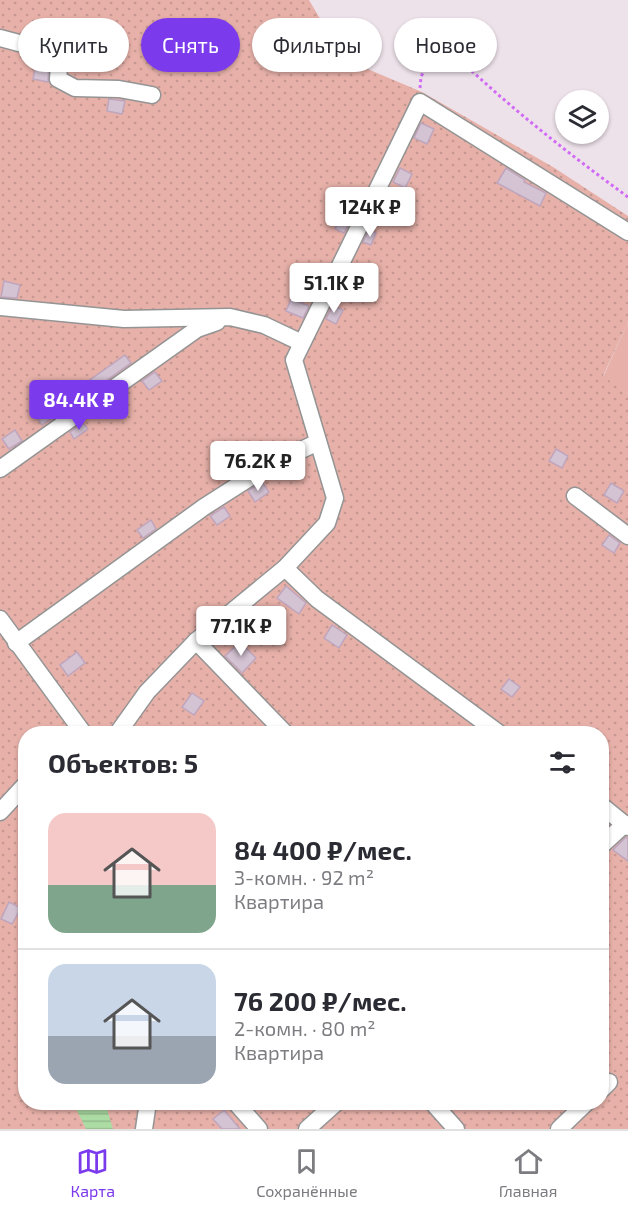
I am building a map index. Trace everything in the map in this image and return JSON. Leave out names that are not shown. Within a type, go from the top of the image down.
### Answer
[{"type":"street","points":[[0,39],[60,54],[58,79],[75,88],[119,89],[152,95]]},
{"type":"street","points":[[123,726],[147,692],[196,641],[285,568],[327,523],[335,498],[294,360],[420,102],[628,232]]},
{"type":"street","points":[[0,307],[123,319],[230,317],[264,325],[302,343]]},
{"type":"street","points":[[0,469],[197,329],[230,317]]},
{"type":"street","points":[[16,643],[204,507],[268,466],[318,442]]},
{"type":"street","points":[[575,496],[628,536]]},
{"type":"street","points":[[285,568],[316,599],[489,726]]},
{"type":"street","points":[[0,619],[75,726]]},
{"type":"street","points":[[196,641],[278,726]]},
{"type":"street","points":[[0,812],[18,793]]},
{"type":"street","points":[[609,812],[626,826],[609,839]]},
{"type":"street","points":[[144,1129],[147,1110]]},
{"type":"street","points":[[242,1110],[259,1129]]},
{"type":"street","points":[[307,1129],[328,1110]]},
{"type":"street","points":[[439,1110],[456,1129]]},
{"type":"street","points":[[558,1129],[578,1110]]},
{"type":"path","points":[[420,102],[421,76],[429,58],[460,60],[496,95],[628,197]]},
{"type":"shaded area","points":[[0,0],[309,0],[320,18],[252,18],[252,72],[375,72],[422,92],[553,167],[628,216],[628,322],[603,376],[628,394],[628,1129],[0,1129]]},
{"type":"shaded area","points":[[628,322],[628,394],[603,377]]},
{"type":"shaded area","points":[[76,1110],[107,1110],[113,1129],[86,1129]]},
{"type":"building","points":[[34,72],[48,72],[48,82],[33,79]]},
{"type":"building","points":[[109,99],[125,101],[122,114],[107,111]]},
{"type":"building","points":[[421,123],[434,129],[427,144],[414,138]]},
{"type":"building","points":[[400,168],[412,174],[405,188],[393,182]]},
{"type":"building","points":[[506,168],[525,180],[524,182],[546,193],[540,206],[497,183]]},
{"type":"building","points":[[380,207],[392,213],[386,225],[375,219]]},
{"type":"building","points":[[341,217],[350,221],[344,233],[335,229]]},
{"type":"building","points":[[369,230],[376,233],[371,245],[363,242]]},
{"type":"building","points":[[4,281],[20,285],[17,298],[1,297]]},
{"type":"building","points":[[291,299],[309,306],[303,318],[286,311]]},
{"type":"building","points":[[333,305],[343,310],[336,324],[326,319]]},
{"type":"building","points":[[125,355],[131,363],[93,390],[87,382]]},
{"type":"building","points":[[155,372],[162,381],[149,390],[142,381]]},
{"type":"building","points":[[116,399],[119,404],[108,411],[105,407]]},
{"type":"building","points":[[47,404],[55,416],[42,425],[34,413]]},
{"type":"building","points":[[83,423],[88,429],[74,439],[70,432]]},
{"type":"building","points":[[15,430],[22,441],[9,449],[2,439]]},
{"type":"building","points":[[556,449],[568,456],[562,468],[549,461]]},
{"type":"building","points":[[262,482],[269,492],[255,502],[248,491]]},
{"type":"building","points":[[611,483],[624,491],[617,503],[604,495]]},
{"type":"building","points":[[224,507],[230,516],[217,525],[210,516]]},
{"type":"building","points":[[151,520],[156,529],[143,538],[137,530]]},
{"type":"building","points":[[609,535],[620,543],[614,553],[602,545]]},
{"type":"building","points":[[286,586],[306,603],[299,614],[277,598]]},
{"type":"building","points":[[332,625],[347,635],[339,648],[324,638]]},
{"type":"building","points":[[240,642],[256,658],[242,673],[225,656]]},
{"type":"building","points":[[77,652],[85,663],[68,676],[60,665]]},
{"type":"building","points":[[509,679],[520,687],[512,697],[501,689]]},
{"type":"building","points":[[192,693],[204,701],[194,715],[182,707]]},
{"type":"building","points":[[626,837],[628,839],[628,861],[613,850]]},
{"type":"building","points":[[9,902],[18,906],[18,913],[12,924],[1,919]]},
{"type":"building","points":[[224,1110],[240,1129],[222,1129],[213,1119]]}]
